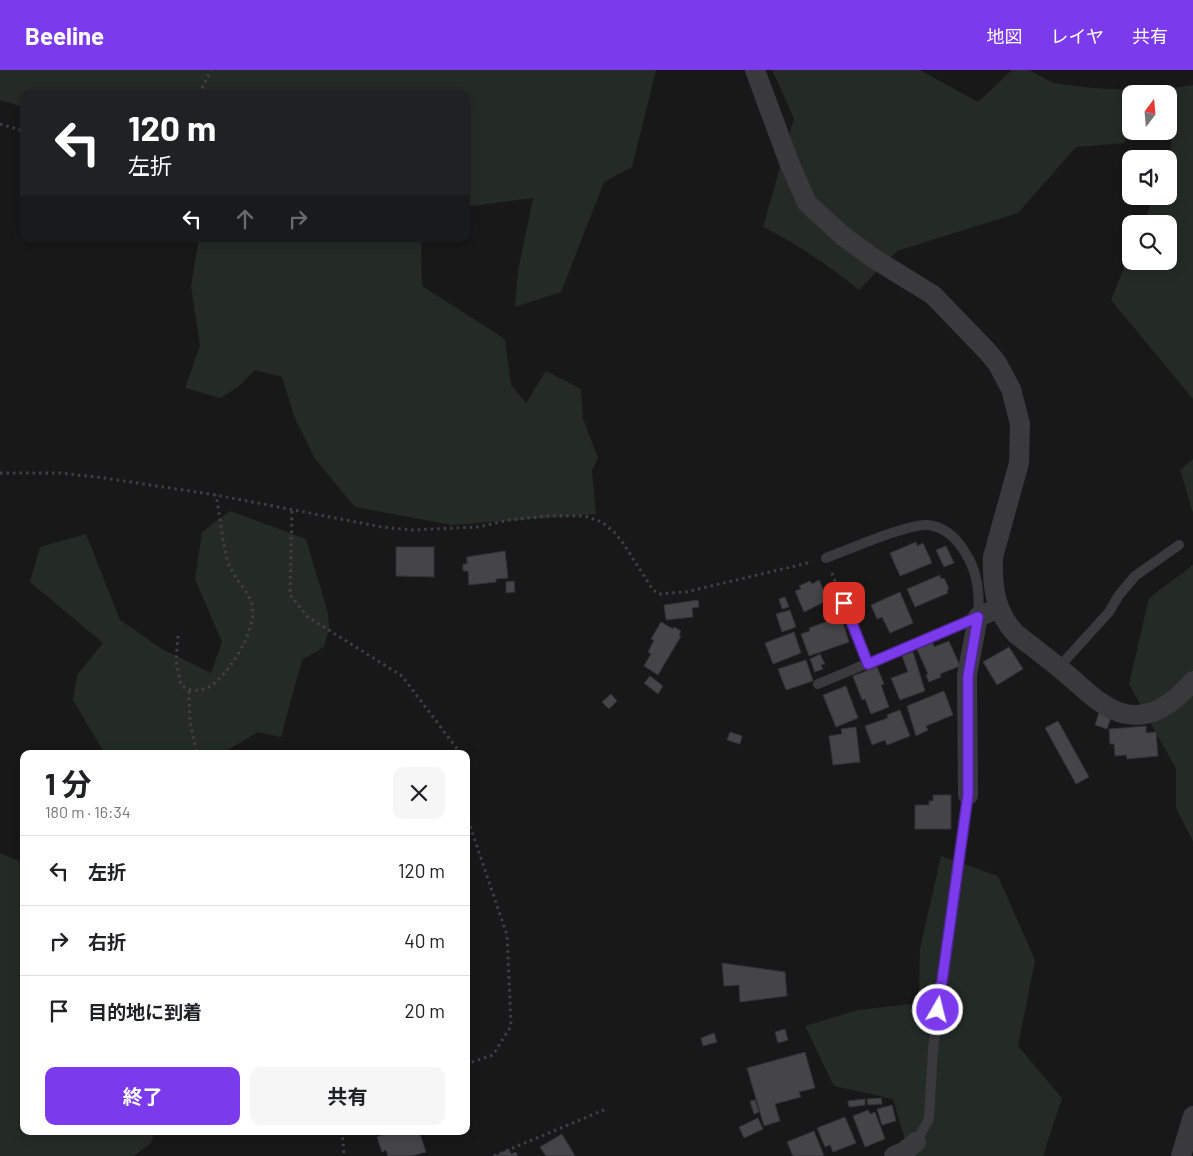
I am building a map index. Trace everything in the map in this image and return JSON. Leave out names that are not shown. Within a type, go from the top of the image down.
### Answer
[{"type":"street","points":[[755,70],[789,162],[807,203],[843,236],[873,258],[933,295],[997,362],[1011,389],[1018,408],[1021,440],[1019,463],[994,557],[994,588],[1005,622],[1016,634],[1104,705],[1124,713],[1139,715],[1153,713],[1164,708],[1180,695],[1193,680]]},
{"type":"street","points":[[968,795],[968,676],[978,617],[999,608]]},
{"type":"street","points":[[1181,1156],[1193,1116]]},
{"type":"street","points":[[894,1156],[905,1151],[916,1142]]},
{"type":"lane","points":[[818,684],[978,617],[980,597],[970,560],[957,540],[939,528],[928,525],[916,527],[826,558]]},
{"type":"lane","points":[[1059,667],[1109,612],[1119,595],[1135,576],[1179,545]]},
{"type":"lane","points":[[844,603],[868,664]]},
{"type":"lane","points":[[916,1142],[929,1119],[933,1049],[968,795]]},
{"type":"path","points":[[201,90],[211,70]]},
{"type":"path","points":[[0,124],[20,130]]},
{"type":"path","points":[[0,473],[62,474],[216,495],[292,511],[382,527],[412,530],[478,527],[509,520],[538,517],[585,516],[602,522],[614,532],[653,590],[659,594],[686,592],[799,567],[826,558],[844,603]]},
{"type":"path","points":[[178,636],[176,661],[181,685],[188,691],[200,691],[216,682],[228,669],[243,647],[253,609],[249,598],[234,578],[227,559],[216,495]]},
{"type":"path","points":[[292,511],[290,595],[308,616],[402,676],[457,750]]},
{"type":"path","points":[[188,691],[190,722],[196,750]]},
{"type":"path","points":[[470,826],[507,935],[511,1026],[493,1055],[470,1063]]},
{"type":"path","points":[[494,1156],[606,1109]]},
{"type":"path","points":[[342,1135],[344,1156]]},
{"type":"shaded area","points":[[0,70],[656,70],[632,167],[604,182],[561,292],[515,307],[518,271],[533,198],[470,206],[470,90],[20,90],[20,106],[0,100]]},
{"type":"shaded area","points":[[772,70],[920,70],[978,102],[1012,70],[1029,70],[1053,83],[1122,89],[1122,140],[1126,140],[1125,143],[1076,147],[1018,213],[897,251],[859,290],[813,256],[763,227],[794,118]]},
{"type":"shaded area","points":[[1193,85],[1193,399],[1111,300],[1123,270],[1177,270],[1177,215],[1147,215],[1150,205],[1177,205],[1177,150],[1170,150],[1172,140],[1178,140],[1178,87]]},
{"type":"shaded area","points":[[198,242],[421,242],[422,286],[505,339],[511,385],[526,403],[546,371],[581,389],[583,419],[598,458],[592,471],[596,514],[452,525],[355,507],[315,459],[294,416],[282,377],[255,370],[238,387],[220,398],[185,388],[200,346],[191,286]]},
{"type":"shaded area","points":[[1193,459],[1193,513],[1180,470]]},
{"type":"shaded area","points":[[230,511],[306,539],[328,613],[329,628],[324,647],[302,660],[281,737],[258,732],[227,750],[103,750],[73,700],[77,675],[103,643],[30,582],[40,547],[86,534],[120,620],[162,649],[211,673],[222,642],[195,579],[202,532]]},
{"type":"shaded area","points":[[1193,565],[1193,841],[1176,808],[1176,769],[1129,684],[1149,598]]},
{"type":"shaded area","points":[[0,853],[20,861],[20,1135],[154,1135],[150,1144],[133,1156],[0,1156]]},
{"type":"shaded area","points":[[941,856],[998,876],[1035,960],[1018,1046],[1062,1098],[1043,1156],[903,1156],[906,1143],[893,1099],[834,1086],[805,1026],[858,1010],[919,1003],[920,949]]},
{"type":"building","points":[[916,542],[917,546],[923,543],[932,563],[900,576],[890,553]]},
{"type":"building","points":[[946,546],[954,563],[944,567],[936,550]]},
{"type":"building","points":[[396,547],[434,547],[434,577],[396,576]]},
{"type":"building","points":[[505,551],[508,578],[496,579],[496,582],[469,585],[468,571],[463,571],[463,564],[467,564],[467,557]]},
{"type":"building","points":[[940,575],[941,579],[944,578],[949,589],[947,590],[948,593],[915,607],[907,589]]},
{"type":"building","points":[[819,580],[828,600],[804,612],[795,591],[801,589],[799,586],[810,581],[812,584]]},
{"type":"building","points":[[514,581],[515,592],[506,593],[506,582]]},
{"type":"building","points":[[900,592],[913,623],[890,633],[882,617],[877,619],[871,605]]},
{"type":"building","points":[[785,597],[789,607],[782,609],[779,599]]},
{"type":"building","points":[[698,600],[699,607],[692,608],[693,617],[666,620],[664,605]]},
{"type":"building","points":[[790,610],[796,627],[782,632],[776,614]]},
{"type":"building","points":[[837,618],[840,624],[843,623],[849,642],[809,656],[801,634],[810,631],[809,628]]},
{"type":"building","points":[[661,622],[681,631],[679,635],[681,636],[658,675],[644,666],[651,654],[648,652],[654,640],[651,639]]},
{"type":"building","points":[[794,632],[801,653],[773,664],[765,643]]},
{"type":"building","points":[[949,641],[960,666],[940,674],[941,677],[929,682],[926,675],[928,674],[917,649],[933,643],[934,647]]},
{"type":"building","points":[[1009,647],[1023,669],[997,685],[983,662]]},
{"type":"building","points":[[913,652],[925,691],[900,700],[891,678],[908,672],[902,656]]},
{"type":"building","points":[[820,654],[825,664],[821,665],[823,669],[815,672],[810,659]]},
{"type":"building","points":[[806,660],[813,681],[786,690],[778,669]]},
{"type":"building","points":[[877,667],[884,684],[881,685],[889,707],[871,714],[865,699],[862,700],[853,676]]},
{"type":"building","points":[[650,676],[663,686],[658,694],[644,683]]},
{"type":"building","points":[[846,686],[858,718],[836,727],[823,695]]},
{"type":"building","points":[[944,691],[953,715],[926,726],[928,730],[916,736],[907,706]]},
{"type":"building","points":[[611,694],[617,701],[609,709],[602,702]]},
{"type":"building","points":[[900,710],[910,736],[887,745],[885,740],[872,745],[865,726],[888,718],[887,715]]},
{"type":"building","points":[[1099,713],[1111,717],[1107,729],[1095,725]]},
{"type":"building","points":[[1058,721],[1089,777],[1076,784],[1045,728]]},
{"type":"building","points":[[1146,726],[1146,733],[1156,732],[1158,756],[1127,759],[1126,755],[1115,756],[1114,744],[1110,744],[1109,729]]},
{"type":"building","points":[[856,727],[860,762],[833,765],[829,736],[842,734],[841,729]]},
{"type":"building","points":[[730,732],[742,736],[740,744],[727,740]]},
{"type":"building","points":[[933,795],[951,795],[951,829],[915,829],[915,805],[929,805],[929,801],[933,801]]},
{"type":"building","points":[[722,963],[785,972],[787,996],[740,1002],[739,985],[724,986]]},
{"type":"building","points":[[785,1029],[788,1040],[778,1043],[775,1032]]},
{"type":"building","points":[[714,1033],[717,1042],[703,1046],[701,1038]]},
{"type":"building","points":[[805,1052],[815,1088],[799,1092],[801,1097],[775,1104],[780,1121],[764,1126],[747,1068]]},
{"type":"building","points":[[881,1098],[882,1104],[868,1105],[867,1099]]},
{"type":"building","points":[[865,1099],[865,1105],[849,1107],[848,1101]]},
{"type":"building","points":[[755,1100],[759,1112],[754,1114],[750,1101]]},
{"type":"building","points":[[892,1105],[896,1121],[882,1125],[877,1109]]},
{"type":"building","points":[[868,1110],[870,1114],[875,1112],[885,1139],[865,1147],[853,1116]]},
{"type":"building","points":[[845,1117],[856,1143],[833,1152],[830,1145],[825,1147],[817,1128]]},
{"type":"building","points":[[758,1118],[763,1129],[744,1138],[739,1127]]},
{"type":"building","points":[[814,1131],[824,1156],[793,1156],[787,1142]]},
{"type":"building","points":[[562,1134],[575,1156],[546,1156],[540,1147]]},
{"type":"building","points":[[383,1135],[420,1135],[426,1152],[412,1156],[388,1156],[386,1150],[382,1152],[377,1137]]},
{"type":"building","points":[[509,1149],[511,1154],[516,1152],[518,1156],[495,1156]]},
{"type":"route","points":[[844,603],[868,664],[978,617],[968,676],[968,795],[938,1010]]}]
